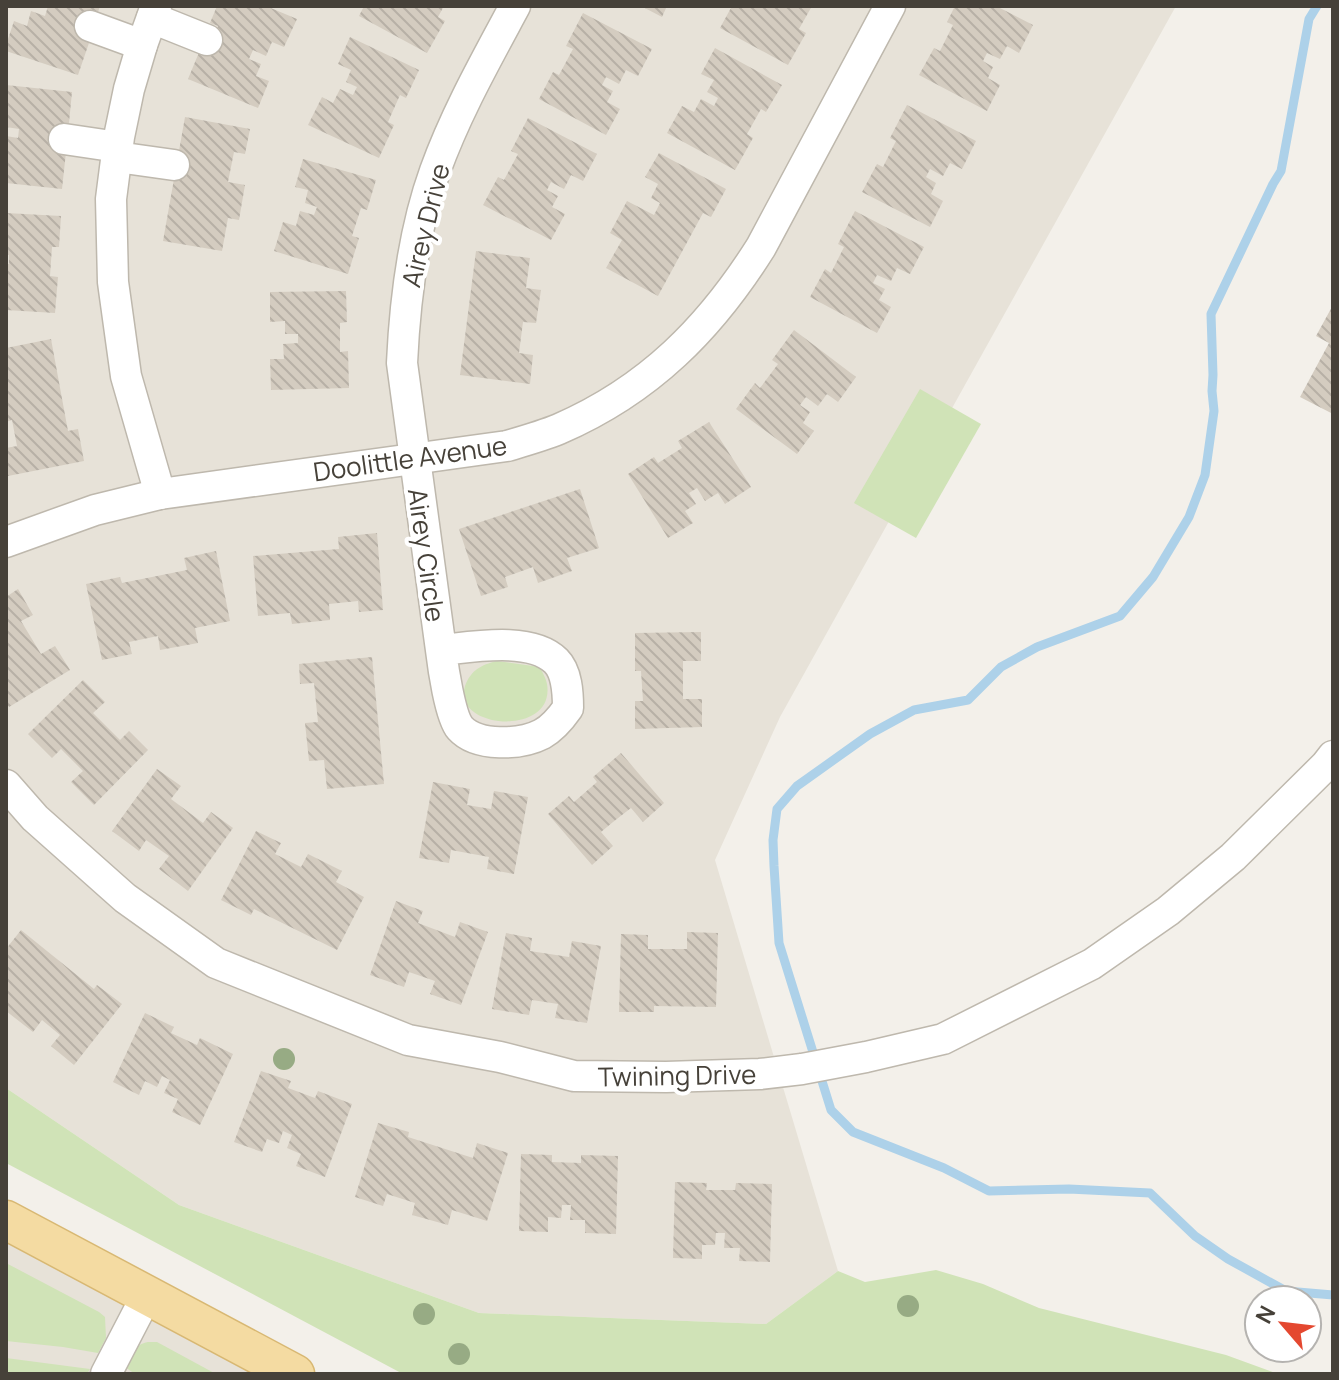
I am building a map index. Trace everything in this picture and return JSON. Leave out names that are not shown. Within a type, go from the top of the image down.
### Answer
[{"type":"main road","points":[[6,1220],[295,1374]]},
{"type":"street","name":"Airey Drive","points":[[414,459],[402,363],[412,261],[434,174],[447,141],[481,68],[515,6]]},
{"type":"street","name":"Doolittle Avenue","points":[[6,542],[95,510],[160,494],[507,446],[558,429],[600,408],[636,386],[672,357],[706,324],[739,283],[890,6]]},
{"type":"street","points":[[90,26],[150,23],[207,40]]},
{"type":"street","points":[[150,23],[129,89],[111,199],[113,282],[126,376],[160,494]]},
{"type":"street","points":[[64,139],[174,165]]},
{"type":"street","name":"Airey Circle","points":[[414,459],[441,650]]},
{"type":"street","name":"Twining Drive","points":[[6,785],[35,818],[125,898],[216,963],[408,1040],[500,1057],[574,1076],[744,1074],[802,1069],[943,1039],[1092,964],[1168,911],[1233,857],[1333,756]]},
{"type":"street","points":[[106,1374],[147,1295]]},
{"type":"shaded area","points":[[6,6],[1176,6],[780,717],[715,860],[838,1271],[766,1324],[479,1313],[179,1205],[6,1088]]},
{"type":"shaded area","points":[[6,1220],[296,1374],[6,1374]]},
{"type":"green space","points":[[920,389],[981,424],[916,538],[854,503]]},
{"type":"green space","points":[[497,661],[540,667],[547,684],[545,701],[536,713],[521,720],[504,721],[487,719],[473,711],[465,700],[465,686],[481,666]]},
{"type":"green space","points":[[6,1088],[179,1205],[479,1313],[766,1324],[838,1271],[865,1282],[936,1270],[983,1284],[1039,1308],[1226,1355],[1243,1361],[1243,1364],[1278,1374],[403,1374],[6,1163]]},
{"type":"green space","points":[[6,1263],[105,1317],[106,1338],[98,1353],[6,1341]]},
{"type":"green space","points":[[148,1342],[157,1342],[216,1374],[135,1374],[125,1367],[131,1354]]},
{"type":"green space","points":[[6,1358],[90,1369],[87,1374],[6,1374]]},
{"type":"building","points":[[48,6],[100,6],[98,12],[92,10],[82,37],[90,40],[78,75],[6,51],[14,21],[27,26],[31,11],[45,16]]},
{"type":"building","points":[[217,6],[266,6],[297,19],[284,47],[272,42],[266,56],[253,50],[249,59],[261,64],[256,76],[269,81],[258,108],[188,79],[200,50],[206,52],[218,26],[210,23]]},
{"type":"building","points":[[364,6],[444,6],[438,17],[445,21],[427,53],[359,16]]},
{"type":"building","points":[[641,6],[667,6],[662,17]]},
{"type":"building","points":[[732,6],[812,6],[799,29],[806,33],[788,65],[720,28]]},
{"type":"building","points":[[955,6],[996,6],[1033,25],[1019,53],[1007,46],[1000,59],[987,53],[983,61],[993,67],[988,78],[1000,85],[987,111],[919,75],[934,48],[940,51],[953,25],[947,22]]},
{"type":"building","points":[[583,13],[652,49],[638,76],[626,70],[619,84],[606,77],[602,85],[613,91],[607,102],[620,109],[606,135],[539,99],[553,72],[559,75],[573,49],[566,46]]},
{"type":"building","points":[[350,37],[419,70],[406,98],[400,95],[388,122],[394,125],[379,158],[308,125],[322,97],[333,103],[340,89],[353,95],[357,87],[346,82],[351,70],[338,64]]},
{"type":"building","points":[[715,48],[782,85],[766,112],[761,109],[747,134],[753,138],[735,170],[667,133],[682,106],[694,112],[701,99],[714,106],[718,98],[707,92],[714,80],[701,74]]},
{"type":"building","points":[[6,85],[72,92],[69,123],[62,123],[59,151],[66,152],[62,189],[6,183],[6,136],[18,138],[19,129],[6,127]]},
{"type":"building","points":[[907,105],[976,141],[962,169],[950,163],[943,176],[930,169],[926,177],[936,183],[931,194],[943,201],[930,227],[862,192],[877,164],[883,167],[896,141],[890,138]]},
{"type":"building","points":[[185,117],[250,129],[245,154],[234,152],[228,182],[245,185],[239,220],[228,218],[222,251],[163,241]]},
{"type":"building","points":[[528,118],[597,154],[583,181],[571,175],[564,189],[551,182],[547,190],[558,196],[552,207],[565,214],[551,240],[483,205],[498,177],[504,180],[518,154],[511,151]]},
{"type":"building","points":[[659,153],[726,189],[711,217],[703,213],[658,296],[606,268],[622,240],[610,233],[627,201],[654,215],[660,203],[651,198],[658,184],[645,177]]},
{"type":"building","points":[[303,159],[376,180],[367,210],[361,208],[352,236],[359,238],[348,274],[274,251],[283,222],[296,226],[300,211],[314,215],[317,207],[305,203],[308,190],[295,187]]},
{"type":"building","points":[[855,211],[924,247],[910,274],[897,268],[891,281],[877,275],[873,283],[885,289],[879,300],[891,307],[877,333],[810,297],[825,269],[831,273],[844,247],[838,244]]},
{"type":"building","points":[[6,213],[61,216],[59,247],[52,247],[50,276],[58,277],[55,313],[6,310],[6,264],[9,264],[9,255],[6,255]]},
{"type":"building","points":[[476,251],[530,258],[526,288],[541,290],[536,323],[523,322],[519,353],[533,355],[530,384],[460,375]]},
{"type":"building","points":[[346,291],[347,322],[340,323],[340,352],[348,351],[349,388],[271,390],[270,359],[284,359],[283,344],[298,343],[298,334],[285,334],[285,321],[270,322],[270,292]]},
{"type":"building","points":[[1333,305],[1333,414],[1300,397],[1329,343],[1316,336]]},
{"type":"building","points":[[794,330],[856,377],[838,402],[827,394],[818,406],[806,397],[800,405],[810,412],[803,423],[814,431],[797,454],[736,409],[755,383],[760,388],[778,364],[772,360]]},
{"type":"building","points":[[51,339],[68,431],[78,429],[84,461],[8,476],[6,448],[17,446],[12,420],[6,422],[6,348]]},
{"type":"building","points":[[709,422],[751,487],[725,504],[718,493],[705,501],[697,488],[689,493],[696,504],[685,511],[693,523],[668,538],[628,474],[654,457],[658,463],[682,448],[678,441]]},
{"type":"building","points":[[580,489],[599,548],[567,558],[572,571],[538,583],[533,567],[505,577],[508,587],[481,596],[459,529]]},
{"type":"building","points":[[377,533],[383,610],[359,612],[358,601],[329,604],[330,620],[292,624],[290,613],[258,616],[253,556],[339,549],[338,537]]},
{"type":"building","points":[[216,551],[230,621],[195,628],[198,643],[160,650],[158,636],[129,642],[132,654],[102,660],[86,584],[120,577],[122,583],[187,570],[184,558]]},
{"type":"building","points":[[18,589],[33,615],[21,621],[41,654],[55,646],[70,670],[9,707],[6,703],[6,597]]},
{"type":"building","points":[[701,632],[701,661],[683,661],[683,699],[702,699],[702,727],[635,729],[635,701],[643,701],[641,671],[635,671],[635,633]]},
{"type":"building","points":[[372,657],[384,784],[327,789],[324,760],[309,761],[305,723],[318,722],[314,683],[300,684],[299,664]]},
{"type":"building","points":[[83,680],[105,702],[93,713],[120,740],[129,731],[148,750],[94,805],[71,782],[83,771],[61,749],[52,758],[28,734]]},
{"type":"building","points":[[621,753],[664,803],[643,822],[631,808],[601,832],[613,846],[592,865],[548,814],[569,796],[574,802],[597,782],[593,777]]},
{"type":"building","points":[[157,769],[181,786],[171,799],[203,823],[211,812],[233,828],[188,891],[159,869],[169,856],[146,840],[139,851],[112,831]]},
{"type":"building","points":[[433,782],[470,789],[467,805],[491,809],[494,791],[528,797],[514,874],[487,869],[489,857],[451,850],[449,863],[419,858]]},
{"type":"building","points":[[256,831],[281,843],[275,854],[301,867],[308,854],[342,871],[336,882],[364,897],[337,950],[254,909],[251,915],[221,900]]},
{"type":"building","points":[[396,901],[423,911],[418,923],[455,937],[460,922],[488,932],[461,1005],[430,994],[435,981],[409,972],[404,987],[370,975]]},
{"type":"building","points":[[21,930],[94,989],[97,985],[122,1004],[74,1065],[51,1046],[60,1035],[42,1020],[33,1032],[6,1011],[6,949]]},
{"type":"building","points":[[687,932],[718,933],[716,1007],[654,1006],[654,1012],[619,1012],[621,934],[648,935],[648,949],[687,949]]},
{"type":"building","points":[[506,933],[532,938],[530,951],[569,957],[572,941],[601,946],[587,1023],[555,1018],[558,1004],[532,1000],[529,1015],[492,1009]]},
{"type":"building","points":[[145,1013],[174,1027],[171,1033],[197,1045],[200,1038],[233,1054],[200,1125],[172,1112],[178,1099],[164,1093],[170,1080],[162,1076],[157,1087],[145,1081],[139,1095],[113,1082]]},
{"type":"building","points":[[261,1071],[291,1081],[288,1088],[315,1098],[318,1091],[352,1104],[325,1177],[296,1166],[301,1154],[287,1148],[292,1135],[283,1131],[279,1143],[267,1139],[262,1152],[234,1142]]},
{"type":"building","points":[[378,1123],[409,1132],[408,1137],[473,1158],[477,1143],[508,1153],[487,1221],[452,1210],[448,1225],[412,1215],[415,1203],[387,1194],[383,1206],[355,1197]]},
{"type":"building","points":[[521,1154],[552,1155],[552,1162],[581,1163],[581,1155],[618,1156],[616,1234],[585,1233],[585,1220],[570,1220],[571,1205],[562,1205],[561,1218],[548,1217],[548,1232],[519,1231]]},
{"type":"building","points":[[675,1182],[707,1183],[706,1190],[735,1190],[736,1183],[772,1184],[770,1262],[739,1261],[740,1248],[724,1248],[725,1233],[716,1233],[715,1245],[702,1245],[702,1259],[673,1258]]},
{"type":"waterway","points":[[1317,6],[1309,19],[1281,171],[1211,314],[1214,411],[1205,475],[1189,517],[1153,577],[1120,616],[1037,647],[1001,667],[968,700],[914,710],[870,734],[797,786],[777,809],[773,840],[779,943],[831,1110],[853,1132],[944,1168],[989,1191],[1069,1189],[1150,1193],[1195,1236],[1228,1259],[1286,1291],[1333,1295]]}]
